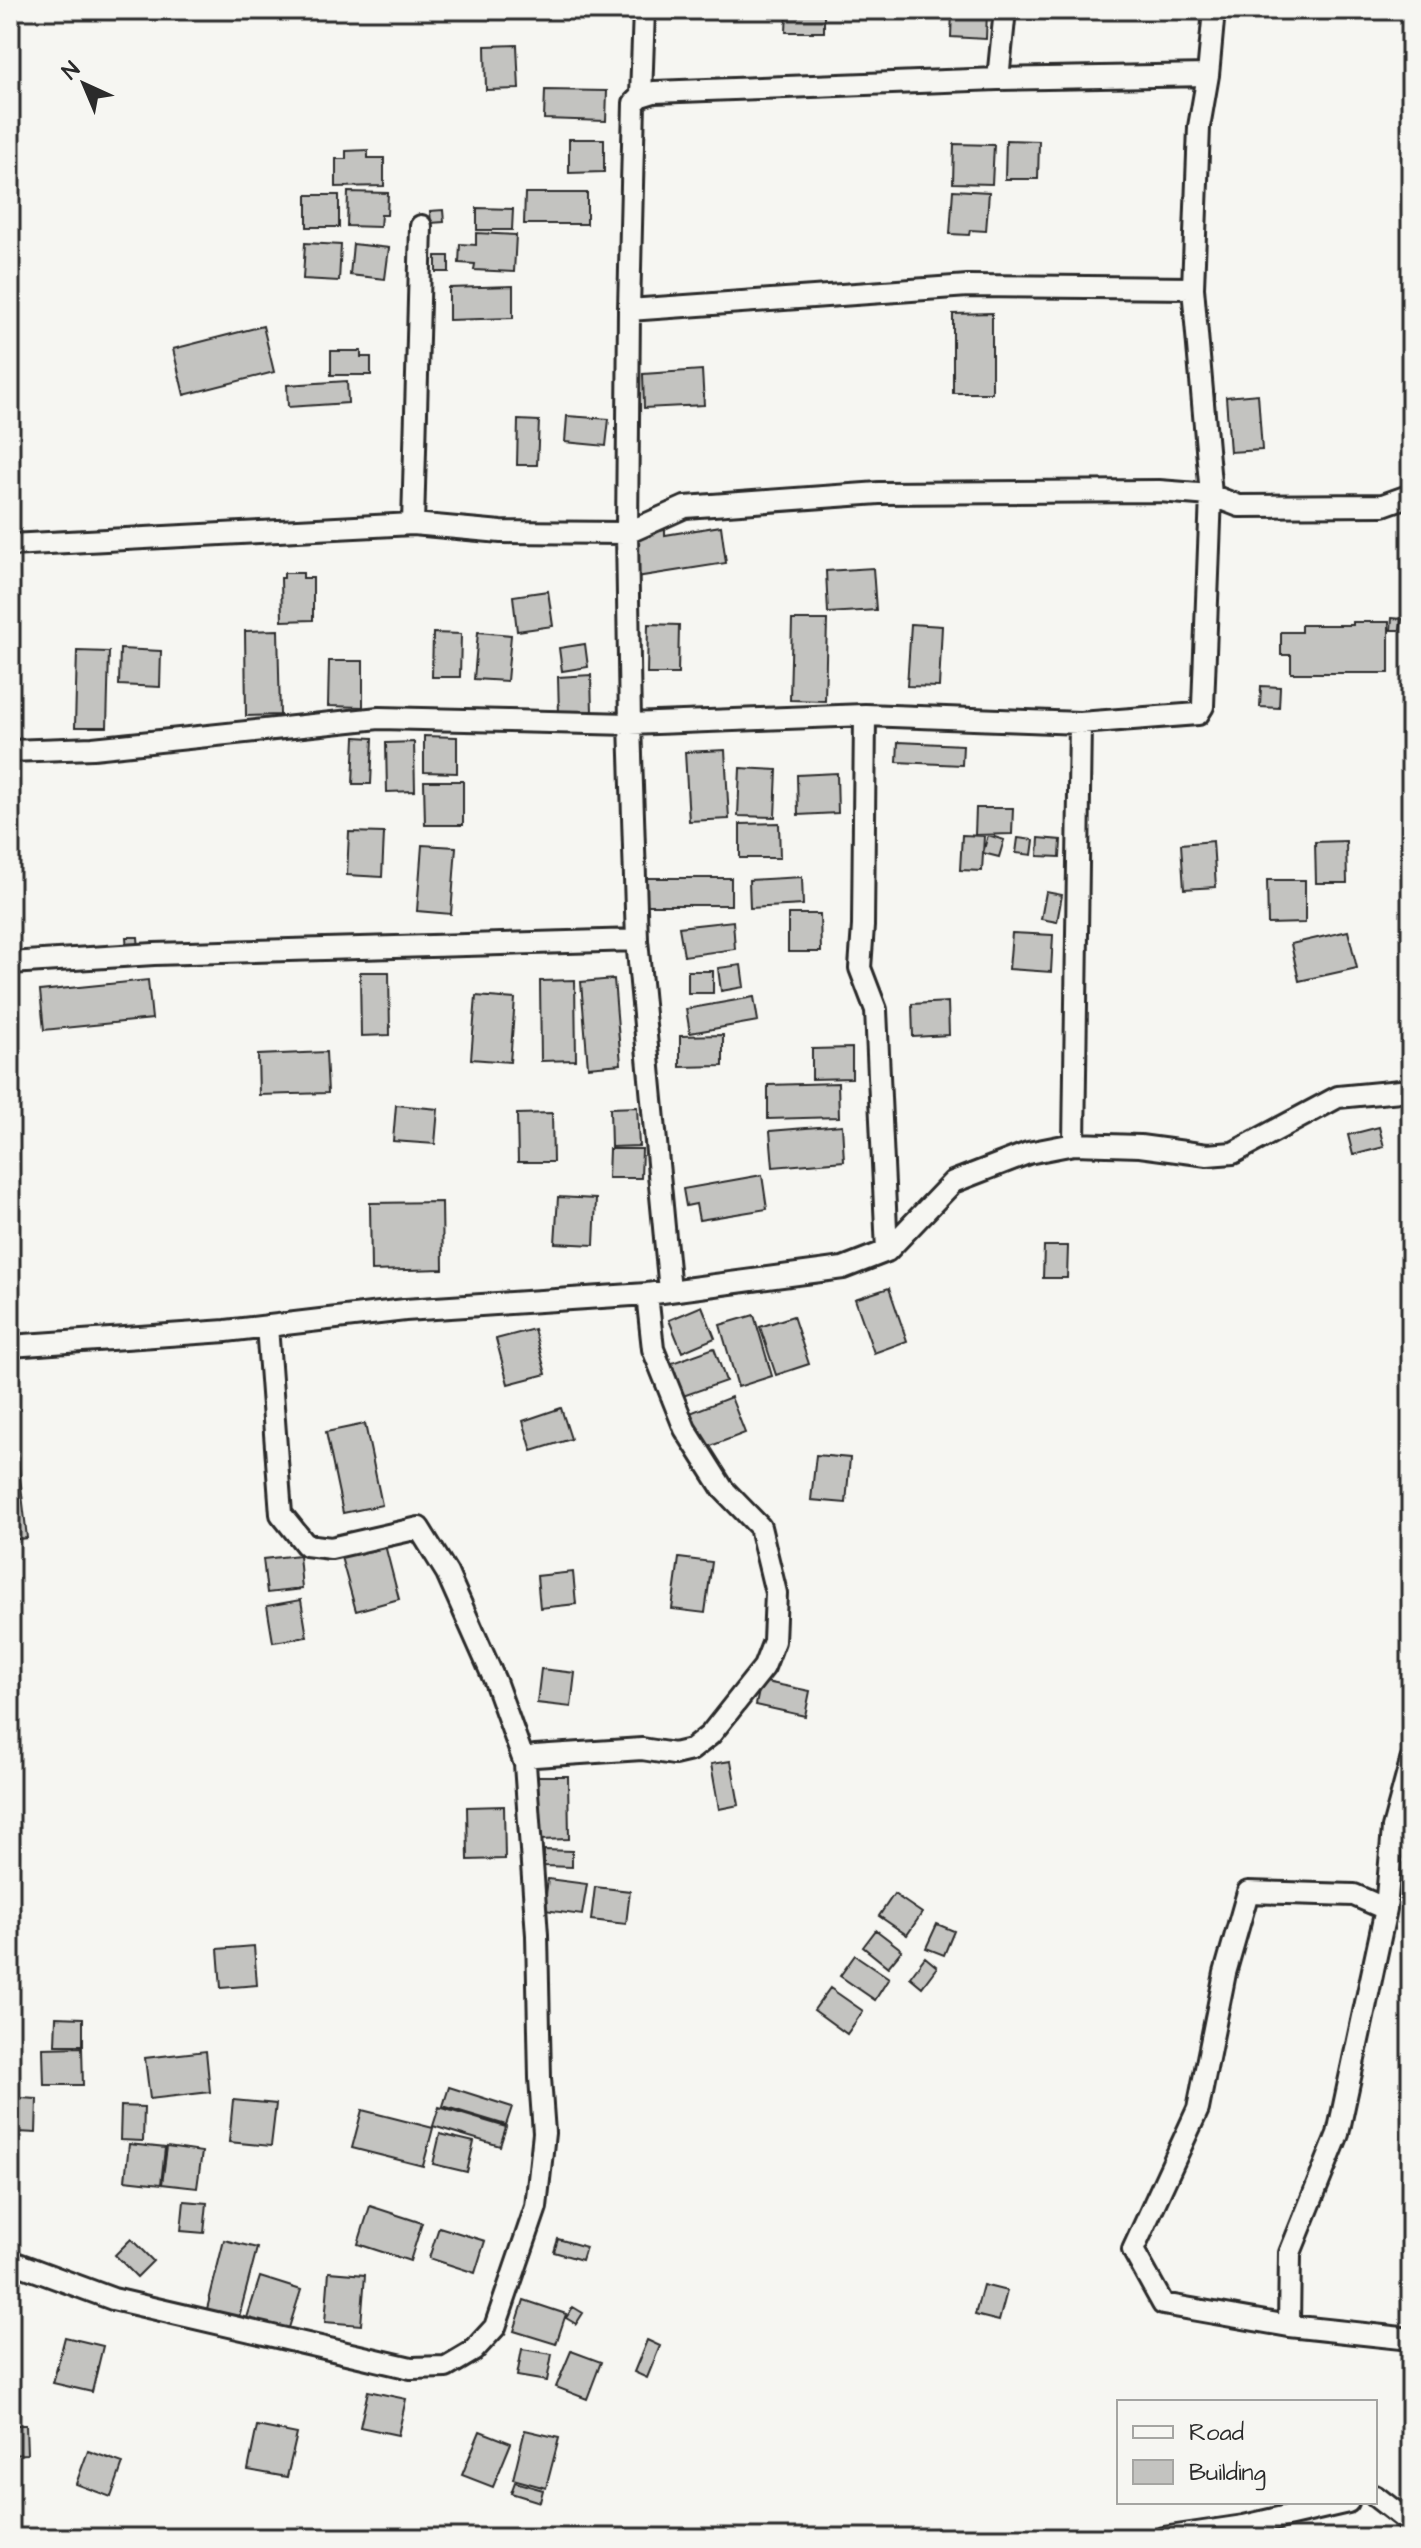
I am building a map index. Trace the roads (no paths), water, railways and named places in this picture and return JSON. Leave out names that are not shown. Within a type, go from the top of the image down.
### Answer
[{"type":"street","points":[[641,96],[644,10]]},
{"type":"street","points":[[998,79],[1005,10]]},
{"type":"street","points":[[10,751],[93,748],[379,718],[630,724],[865,715],[1080,723],[1198,714],[1203,706],[1211,495],[1193,288],[1199,127],[1214,10]]},
{"type":"street","points":[[670,1291],[637,940],[630,724],[627,533],[634,103],[641,96],[654,92],[998,79],[1208,75]]},
{"type":"street","points":[[413,524],[421,226]]},
{"type":"street","points":[[629,310],[968,286],[1193,288]]},
{"type":"street","points":[[10,545],[413,524],[501,532],[627,533],[685,507],[879,493],[1159,491],[1211,495],[1239,506],[1383,505],[1411,495]]},
{"type":"street","points":[[865,715],[860,968],[876,1010],[887,1251]]},
{"type":"street","points":[[1074,1144],[1080,723]]},
{"type":"street","points":[[10,963],[154,954],[637,940]]},
{"type":"street","points":[[10,1346],[226,1331],[405,1310],[647,1294],[843,1268],[887,1251],[953,1182],[1018,1157],[1074,1144],[1140,1146],[1207,1155],[1233,1153],[1338,1097],[1411,1090]]},
{"type":"street","points":[[525,1764],[528,1758],[535,1756],[642,1749],[674,1754],[691,1750],[710,1735],[764,1667],[774,1641],[776,1593],[760,1527],[723,1489],[685,1429],[653,1349],[647,1294]]},
{"type":"street","points":[[10,2261],[113,2299],[411,2368],[446,2367],[473,2351],[495,2327],[536,2207],[544,2133],[537,1935],[525,1764],[495,1681],[447,1573],[419,1528],[331,1548],[306,1545],[281,1514],[267,1326]]},
{"type":"street","points":[[1289,2326],[1290,2253],[1338,2134],[1386,1909],[1393,1828],[1411,1761]]},
{"type":"street","points":[[1386,1909],[1354,1895],[1248,1892],[1225,1973],[1198,2109],[1133,2250],[1163,2304],[1289,2326],[1411,2339]]},
{"type":"street","points":[[1377,2498],[1411,2524]]},
{"type":"street","points":[[1163,2538],[1244,2526],[1339,2504]]},
{"type":"street","points":[[1210,2538],[1244,2526]]}]
